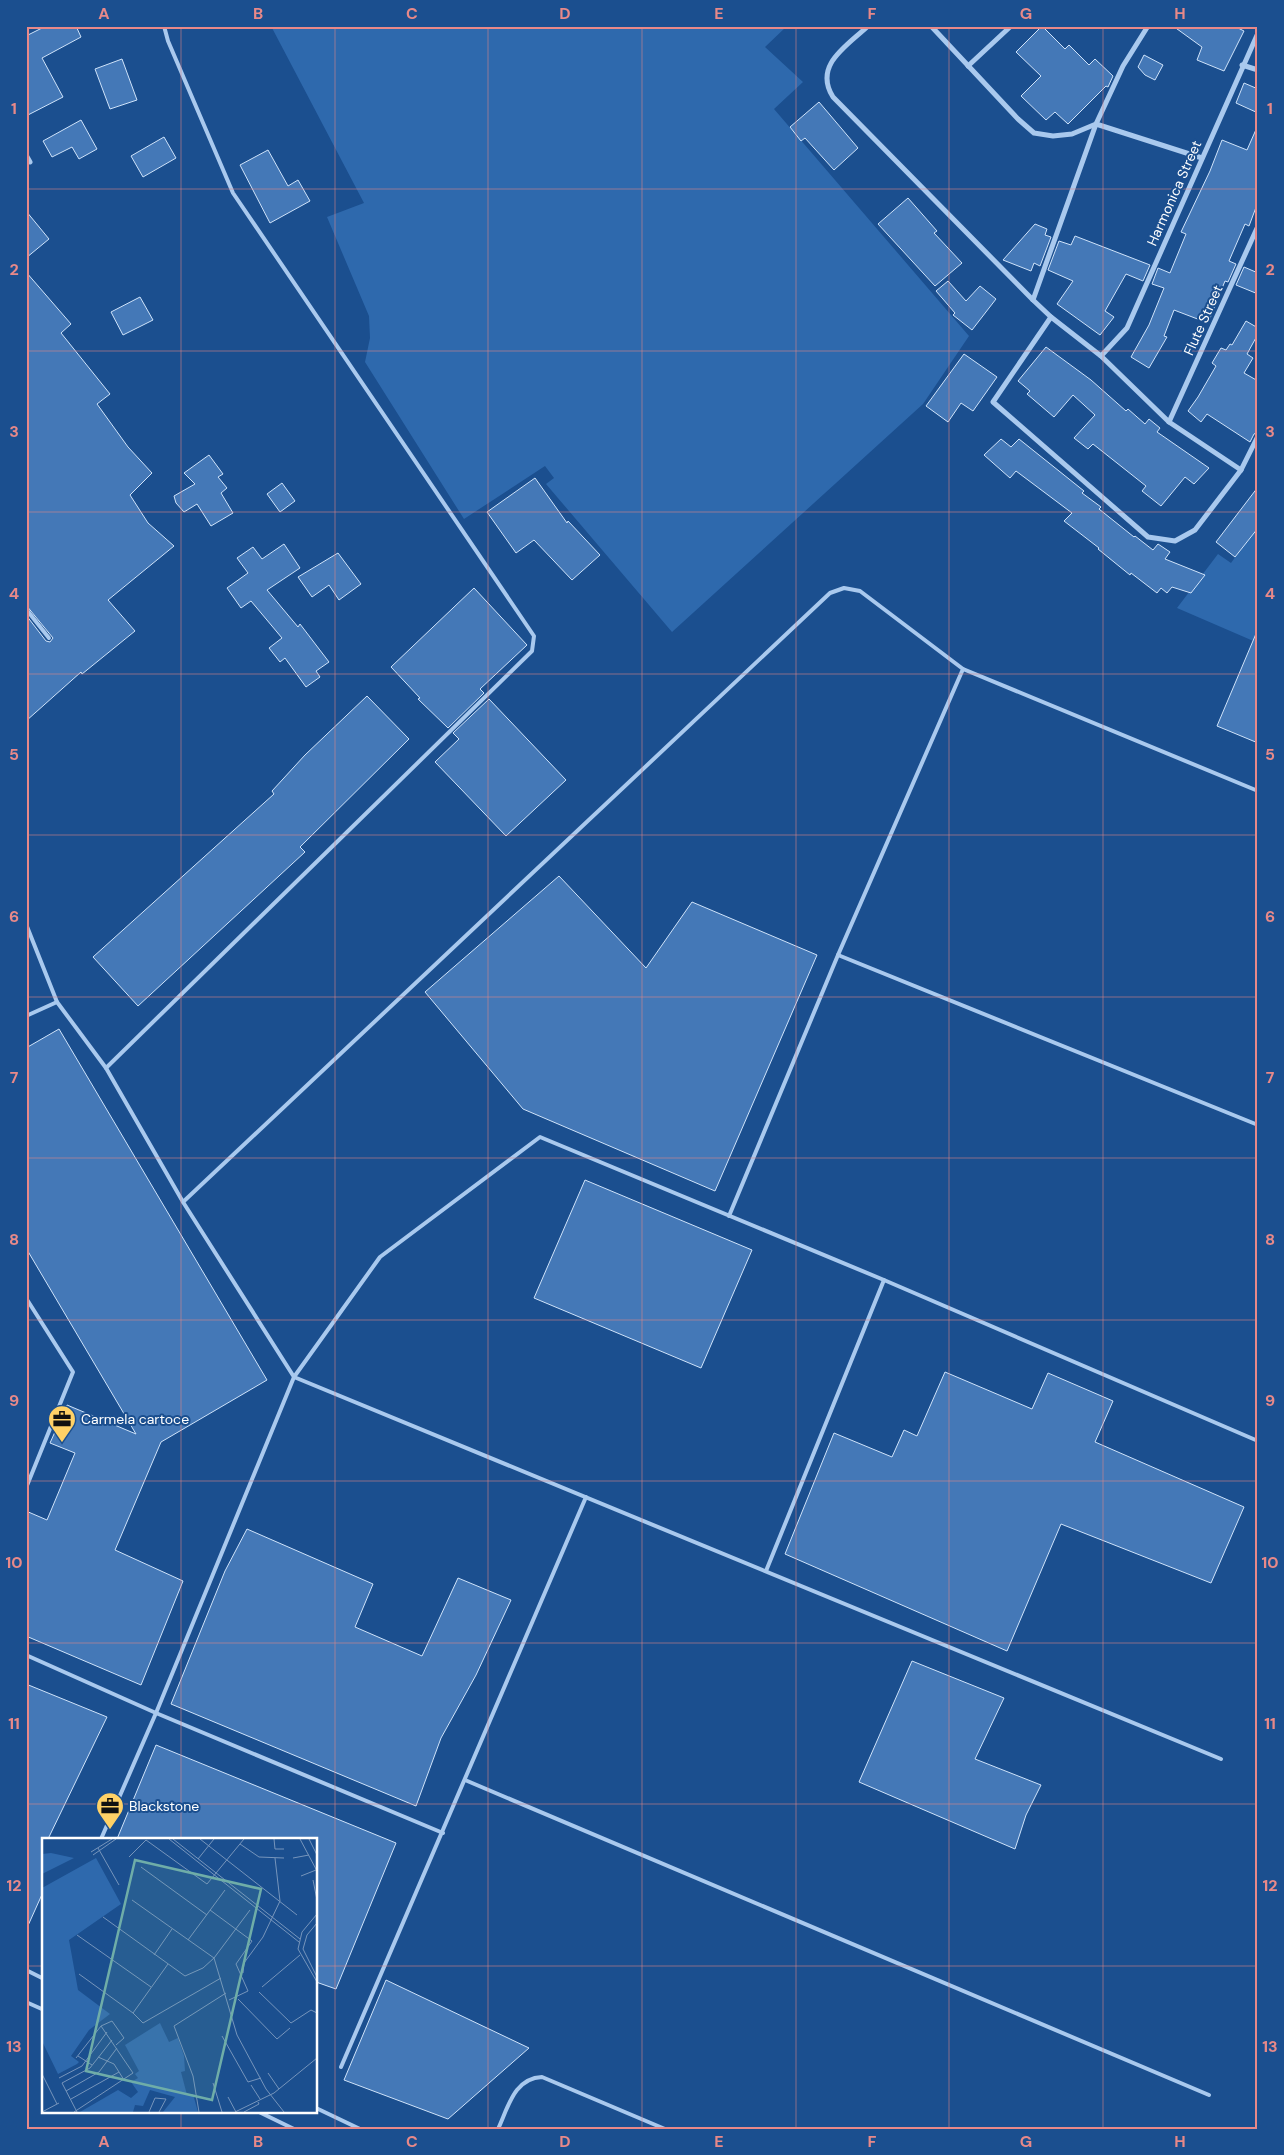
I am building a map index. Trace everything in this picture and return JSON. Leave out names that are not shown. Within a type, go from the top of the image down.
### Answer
[{"type":"street","points":[[868,26],[828,66],[825,77],[827,87],[833,97],[1051,317],[1101,356],[1169,422],[1241,470]]},
{"type":"street","points":[[931,26],[1018,119],[1034,133],[1053,136],[1072,134],[1096,124],[1202,158]]},
{"type":"street","points":[[968,66],[1011,26]]},
{"type":"street","points":[[1033,300],[1096,124],[1123,66],[1148,26]]},
{"type":"street","name":"Harmonica Street","points":[[1101,356],[1127,328],[1242,65],[1258,33]]},
{"type":"street","points":[[1242,65],[1258,70]]},
{"type":"street","points":[[26,155],[30,162]]},
{"type":"street","name":"Flute Street","points":[[1169,422],[1258,226]]},
{"type":"street","points":[[1051,317],[993,402],[1148,537],[1175,541],[1195,530],[1241,470],[1258,436]]},
{"type":"lane","points":[[106,1068],[532,651],[534,636],[233,193],[168,40],[164,26]]},
{"type":"lane","points":[[183,1202],[830,593],[844,588],[860,591],[963,669],[1258,791]]},
{"type":"lane","points":[[26,609],[49,638]]},
{"type":"lane","points":[[729,1216],[838,955],[963,669]]},
{"type":"lane","points":[[26,924],[57,1002],[106,1068],[183,1202],[294,1376],[1221,1760]]},
{"type":"lane","points":[[838,955],[1258,1125]]},
{"type":"lane","points":[[26,1016],[57,1002]]},
{"type":"lane","points":[[101,1838],[156,1713],[294,1376],[380,1257],[540,1137],[884,1280],[1258,1441]]},
{"type":"lane","points":[[766,1572],[884,1280]]},
{"type":"lane","points":[[26,1298],[72,1372],[26,1488]]},
{"type":"lane","points":[[341,2067],[586,1497]]},
{"type":"lane","points":[[26,1655],[156,1713],[443,1833]]},
{"type":"lane","points":[[465,1780],[1209,2095]]},
{"type":"lane","points":[[26,1970],[42,1978]]},
{"type":"lane","points":[[26,2002],[42,2009]]},
{"type":"lane","points":[[498,2129],[520,2085],[530,2078],[542,2077],[665,2129]]},
{"type":"lane","points":[[318,2109],[360,2129]]},
{"type":"lane","points":[[259,2112],[294,2129]]},
{"type":"shaded area","points":[[271,26],[787,26],[765,47],[803,82],[774,109],[969,336],[923,404],[672,632],[546,484],[554,478],[545,466],[464,519],[365,362],[370,338],[369,316],[327,217],[364,203]]},
{"type":"shaded area","points":[[1258,525],[1258,643],[1177,608],[1218,554],[1231,563]]},
{"type":"building","points":[[46,26],[76,26],[81,37],[42,58],[63,97],[26,116],[26,36]]},
{"type":"building","points":[[1042,26],[1065,49],[1069,45],[1089,65],[1095,59],[1113,76],[1108,87],[1106,86],[1068,124],[1055,112],[1046,120],[1021,96],[1041,76],[1016,52]]},
{"type":"building","points":[[1173,26],[1234,26],[1244,31],[1224,71],[1197,60],[1202,47]]},
{"type":"building","points":[[1144,55],[1163,65],[1155,80],[1145,75],[1138,67]]},
{"type":"building","points":[[122,59],[137,100],[110,109],[95,69]]},
{"type":"building","points":[[1244,83],[1258,89],[1258,113],[1236,103]]},
{"type":"building","points":[[819,102],[858,148],[834,170],[805,138],[801,141],[790,127]]},
{"type":"building","points":[[81,120],[97,149],[79,159],[72,147],[52,157],[43,141]]},
{"type":"building","points":[[1258,125],[1258,202],[1249,226],[1245,224],[1229,261],[1236,264],[1228,282],[1225,281],[1208,323],[1174,310],[1164,336],[1167,337],[1149,368],[1131,357],[1149,325],[1164,288],[1152,284],[1158,268],[1170,273],[1186,234],[1181,232],[1210,171],[1222,140],[1247,150]]},
{"type":"building","points":[[164,137],[176,158],[143,177],[131,156]]},
{"type":"building","points":[[268,150],[288,186],[298,180],[310,201],[270,223],[240,165]]},
{"type":"building","points":[[908,198],[937,231],[934,233],[962,263],[935,286],[878,224]]},
{"type":"building","points":[[26,211],[49,239],[26,258]]},
{"type":"building","points":[[1035,224],[1047,229],[1045,235],[1051,237],[1040,266],[1034,263],[1031,271],[1003,260]]},
{"type":"building","points":[[1075,236],[1150,265],[1143,281],[1126,274],[1105,311],[1114,317],[1100,335],[1057,304],[1073,281],[1048,270],[1059,241],[1071,245]]},
{"type":"building","points":[[1244,267],[1258,273],[1258,294],[1236,285]]},
{"type":"building","points":[[26,272],[71,324],[61,333],[110,394],[97,404],[128,447],[152,473],[130,495],[148,523],[174,546],[108,600],[135,631],[82,674],[81,672],[26,721],[26,615],[46,641],[50,642],[53,638],[26,605]]},
{"type":"building","points":[[948,281],[966,301],[980,286],[996,299],[972,330],[953,315],[955,313],[936,291]]},
{"type":"building","points":[[140,297],[153,320],[123,335],[111,312]]},
{"type":"building","points":[[1246,321],[1258,328],[1258,334],[1247,354],[1253,358],[1244,373],[1258,381],[1258,432],[1254,434],[1250,442],[1207,414],[1201,422],[1188,411],[1216,366],[1212,363],[1221,348],[1226,350],[1230,344],[1232,345]]},
{"type":"building","points":[[1046,347],[1091,380],[1126,411],[1128,409],[1145,424],[1149,419],[1160,428],[1157,432],[1209,468],[1194,484],[1185,477],[1161,506],[1142,491],[1146,486],[1093,444],[1088,449],[1074,438],[1095,415],[1073,395],[1054,417],[1027,394],[1030,391],[1018,381]]},
{"type":"building","points":[[964,354],[997,377],[973,411],[961,403],[948,422],[926,406]]},
{"type":"building","points":[[1001,439],[1011,447],[1019,439],[1084,491],[1082,493],[1101,507],[1099,509],[1134,537],[1153,550],[1158,544],[1170,552],[1165,559],[1205,575],[1191,593],[1172,587],[1167,593],[1161,588],[1157,593],[1131,573],[1130,575],[1064,521],[1072,513],[1016,471],[1010,478],[984,455]]},
{"type":"building","points":[[209,455],[223,474],[218,477],[227,488],[221,493],[233,513],[211,526],[197,504],[184,512],[176,503],[174,496],[195,484],[184,473]]},
{"type":"building","points":[[535,478],[567,523],[568,521],[600,555],[572,580],[534,540],[516,553],[487,512]]},
{"type":"building","points":[[282,483],[295,501],[280,512],[267,494]]},
{"type":"building","points":[[1258,487],[1258,528],[1235,557],[1216,542]]},
{"type":"building","points":[[284,544],[300,568],[267,590],[298,627],[300,624],[329,662],[316,671],[320,677],[306,687],[285,658],[280,662],[269,648],[282,638],[251,601],[241,608],[227,588],[248,573],[237,558],[253,547],[262,559]]},
{"type":"building","points":[[338,553],[361,584],[339,600],[329,585],[312,597],[298,577]]},
{"type":"building","points":[[474,588],[527,645],[480,689],[484,693],[448,728],[418,699],[420,698],[391,667]]},
{"type":"building","points":[[1258,629],[1258,743],[1217,726]]},
{"type":"building","points":[[367,696],[409,739],[300,847],[305,852],[138,1006],[93,957],[274,794],[272,791],[305,755]]},
{"type":"building","points":[[489,699],[566,780],[506,836],[435,762],[459,739],[453,733]]},
{"type":"building","points":[[559,876],[646,968],[692,902],[817,955],[715,1191],[523,1109],[425,992]]},
{"type":"building","points":[[59,1029],[267,1380],[161,1442],[115,1550],[183,1581],[141,1685],[26,1636],[26,1511],[47,1520],[75,1453],[50,1443],[67,1405],[136,1434],[26,1248],[26,1048]]},
{"type":"building","points":[[585,1180],[752,1250],[701,1368],[534,1298]]},
{"type":"building","points":[[945,1372],[1032,1409],[1048,1373],[1113,1401],[1095,1442],[1244,1507],[1211,1583],[1061,1524],[1007,1651],[785,1554],[834,1433],[892,1457],[904,1430],[917,1436]]},
{"type":"building","points":[[247,1529],[373,1584],[355,1627],[422,1656],[458,1578],[511,1600],[476,1675],[441,1738],[416,1806],[171,1704],[225,1571]]},
{"type":"building","points":[[912,1661],[1004,1698],[975,1759],[1041,1785],[1026,1815],[1015,1849],[859,1782]]},
{"type":"building","points":[[26,1684],[107,1717],[48,1838],[42,1838],[42,1894],[26,1930]]},
{"type":"building","points":[[156,1745],[396,1843],[336,1989],[318,1983],[318,1838],[117,1838]]},
{"type":"building","points":[[386,1980],[529,2048],[448,2119],[344,2080]]},
{"type":"place","name":"Carmela cartoce","points":[[62,1443]]},
{"type":"place","name":"Blackstone","points":[[110,1830]]}]
